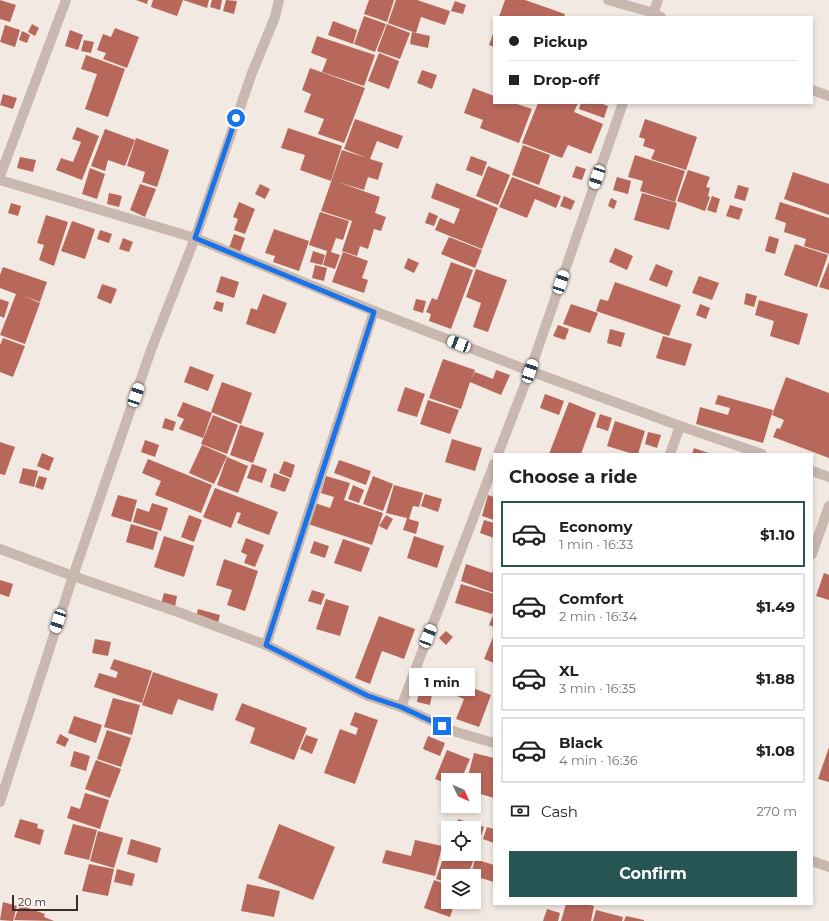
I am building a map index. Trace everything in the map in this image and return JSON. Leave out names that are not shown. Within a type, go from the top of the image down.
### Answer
[{"type":"street","points":[[0,176],[66,0]]},
{"type":"street","points":[[0,802],[73,576],[151,350],[195,238],[252,73],[275,17],[279,0]]},
{"type":"street","points":[[608,0],[656,16],[658,0]]},
{"type":"street","points":[[813,90],[829,96]]},
{"type":"street","points":[[498,453],[530,371],[623,104]]},
{"type":"street","points":[[0,180],[195,238],[374,312],[680,426],[759,453]]},
{"type":"street","points":[[266,645],[374,312]]},
{"type":"street","points":[[670,453],[680,426]]},
{"type":"street","points":[[401,707],[493,467]]},
{"type":"street","points":[[813,471],[829,477]]},
{"type":"street","points":[[813,551],[829,506]]},
{"type":"street","points":[[0,549],[266,645],[368,696],[401,707],[456,732],[493,743]]},
{"type":"street","points":[[813,861],[829,867]]},
{"type":"building","points":[[0,0],[16,5],[10,22],[0,19]]},
{"type":"building","points":[[136,0],[148,0],[147,4]]},
{"type":"building","points":[[153,0],[183,0],[177,16],[151,7]]},
{"type":"building","points":[[183,0],[209,0],[207,8]]},
{"type":"building","points":[[212,0],[222,0],[220,10],[210,7]]},
{"type":"building","points":[[226,0],[237,1],[234,14],[223,11]]},
{"type":"building","points":[[369,0],[394,0],[387,22],[364,14]]},
{"type":"building","points":[[396,0],[417,0],[450,11],[445,25],[421,17],[416,33],[388,23]]},
{"type":"building","points":[[505,0],[525,0],[565,14],[564,16],[499,16]]},
{"type":"building","points":[[455,1],[466,5],[463,14],[451,11]]},
{"type":"building","points":[[364,16],[386,24],[375,52],[354,44]]},
{"type":"building","points":[[333,21],[357,30],[353,44],[328,35]]},
{"type":"building","points":[[32,24],[39,28],[35,36],[28,32]]},
{"type":"building","points":[[387,24],[410,33],[400,59],[377,51]]},
{"type":"building","points":[[5,25],[20,30],[15,47],[0,42]]},
{"type":"building","points":[[115,28],[139,37],[127,68],[103,59],[106,53],[97,50],[103,34],[111,37]]},
{"type":"building","points":[[70,30],[83,35],[78,50],[65,46]]},
{"type":"building","points":[[22,31],[30,35],[27,43],[19,40]]},
{"type":"building","points":[[412,32],[430,36],[428,48],[410,44]]},
{"type":"building","points":[[493,34],[493,47],[489,45]]},
{"type":"building","points":[[317,36],[375,55],[364,86],[322,72],[327,59],[311,53]]},
{"type":"building","points":[[84,40],[94,42],[91,53],[81,51]]},
{"type":"building","points":[[379,53],[399,61],[389,89],[368,81]]},
{"type":"building","points":[[86,55],[125,69],[108,117],[85,109],[97,74],[81,69]]},
{"type":"building","points":[[310,68],[365,88],[344,143],[318,134],[324,119],[304,112],[311,94],[302,90]]},
{"type":"building","points":[[422,70],[437,75],[432,89],[417,83]]},
{"type":"building","points":[[473,88],[493,96],[493,104],[517,104],[532,109],[519,143],[480,128],[483,120],[464,113]]},
{"type":"building","points":[[3,94],[17,98],[13,109],[0,105]]},
{"type":"building","points":[[538,104],[578,104],[574,112],[603,124],[591,154],[568,145],[562,158],[522,143]]},
{"type":"building","points":[[581,104],[603,104],[608,106],[604,118],[579,109]]},
{"type":"building","points":[[355,119],[403,136],[398,149],[377,141],[370,159],[383,163],[378,180],[368,177],[364,190],[338,182],[380,197],[375,213],[386,217],[381,231],[374,229],[368,249],[360,246],[357,256],[342,251],[352,221],[321,211],[342,150],[367,158],[344,149]]},
{"type":"building","points":[[645,119],[697,137],[686,170],[651,159],[655,150],[643,146],[645,139],[639,137]]},
{"type":"building","points":[[77,127],[99,136],[82,180],[56,170],[61,158],[73,162],[81,142],[72,139]]},
{"type":"building","points":[[288,128],[342,146],[331,181],[300,170],[305,155],[281,148]]},
{"type":"building","points":[[105,129],[135,140],[125,166],[108,160],[105,171],[91,166]]},
{"type":"building","points":[[136,138],[169,150],[157,187],[142,182],[145,172],[127,166]]},
{"type":"building","points":[[523,145],[550,155],[539,185],[512,175]]},
{"type":"building","points":[[635,155],[685,171],[675,202],[640,191],[643,181],[628,177]]},
{"type":"building","points":[[471,156],[487,162],[482,176],[466,170]]},
{"type":"building","points":[[20,157],[36,160],[33,172],[17,168]]},
{"type":"building","points":[[488,166],[510,175],[498,205],[476,196]]},
{"type":"building","points":[[576,166],[586,169],[582,180],[572,177]]},
{"type":"building","points":[[90,168],[105,174],[97,199],[82,194]]},
{"type":"building","points":[[688,170],[710,177],[706,187],[710,188],[708,196],[710,197],[705,211],[677,201]]},
{"type":"building","points":[[793,172],[829,184],[829,215],[784,199]]},
{"type":"building","points":[[512,177],[561,196],[556,208],[535,199],[527,218],[499,207]]},
{"type":"building","points":[[617,177],[631,181],[628,194],[613,190]]},
{"type":"building","points":[[436,183],[498,208],[482,249],[435,230],[440,218],[454,224],[460,209],[431,198]]},
{"type":"building","points":[[140,184],[156,189],[145,217],[130,210]]},
{"type":"building","points":[[260,184],[270,189],[265,199],[255,194]]},
{"type":"building","points":[[738,185],[749,188],[745,201],[734,198]]},
{"type":"building","points":[[109,193],[122,196],[119,207],[107,204]]},
{"type":"building","points":[[642,193],[677,203],[669,230],[634,220]]},
{"type":"building","points":[[564,196],[575,201],[571,210],[560,206]]},
{"type":"building","points":[[712,196],[720,199],[716,213],[707,210]]},
{"type":"building","points":[[611,198],[617,201],[614,209],[608,206]]},
{"type":"building","points":[[239,202],[255,209],[245,234],[234,230],[238,219],[233,217]]},
{"type":"building","points":[[780,202],[829,218],[829,254],[804,246],[806,239],[784,232],[786,223],[775,219]]},
{"type":"building","points":[[11,203],[21,206],[18,216],[8,213]]},
{"type":"building","points":[[730,205],[743,209],[739,220],[726,216]]},
{"type":"building","points":[[320,212],[349,221],[343,240],[336,238],[331,252],[340,255],[335,269],[323,265],[327,251],[309,245]]},
{"type":"building","points":[[429,212],[438,216],[434,226],[425,223]]},
{"type":"building","points":[[46,215],[68,222],[54,266],[39,260],[44,245],[37,243]]},
{"type":"building","points":[[72,221],[95,229],[85,259],[61,251]]},
{"type":"building","points":[[274,229],[309,241],[299,271],[273,262],[275,256],[265,253]]},
{"type":"building","points":[[100,230],[112,234],[109,243],[97,239]]},
{"type":"building","points":[[234,234],[245,238],[240,252],[229,248]]},
{"type":"building","points":[[769,236],[779,239],[775,254],[765,251]]},
{"type":"building","points":[[449,237],[482,250],[475,268],[441,254]]},
{"type":"building","points":[[123,238],[133,242],[129,252],[119,249]]},
{"type":"building","points":[[795,244],[828,255],[817,287],[784,275]]},
{"type":"building","points":[[615,248],[633,256],[627,270],[609,262]]},
{"type":"building","points":[[313,251],[325,255],[322,265],[310,262]]},
{"type":"building","points":[[343,252],[368,261],[362,278],[368,280],[364,293],[332,282]]},
{"type":"building","points":[[408,258],[419,263],[414,273],[404,268]]},
{"type":"building","points":[[451,262],[473,270],[451,329],[429,321],[431,314],[426,312],[432,298],[437,300]]},
{"type":"building","points":[[829,262],[829,290],[819,287]]},
{"type":"building","points":[[656,264],[673,271],[667,287],[649,280]]},
{"type":"building","points":[[315,265],[327,268],[324,281],[312,278]]},
{"type":"building","points":[[3,267],[47,282],[40,302],[24,296],[40,303],[25,344],[0,335],[16,294],[0,288],[0,275]]},
{"type":"building","points":[[476,269],[507,280],[488,332],[473,327],[481,303],[466,297]]},
{"type":"building","points":[[221,276],[239,282],[234,298],[216,292]]},
{"type":"building","points":[[699,276],[719,283],[712,300],[692,293]]},
{"type":"building","points":[[615,282],[681,305],[669,336],[596,311],[600,299],[608,301]]},
{"type":"building","points":[[102,284],[117,289],[111,304],[97,298]]},
{"type":"building","points":[[746,293],[757,296],[754,307],[744,304]]},
{"type":"building","points":[[263,294],[287,303],[275,334],[246,324],[251,308],[257,310]]},
{"type":"building","points":[[0,299],[9,302],[4,318],[0,316]]},
{"type":"building","points":[[416,299],[426,301],[423,313],[413,310]]},
{"type":"building","points":[[759,300],[808,314],[799,345],[770,336],[774,321],[755,315]]},
{"type":"building","points":[[216,301],[224,303],[222,312],[213,309]]},
{"type":"building","points":[[571,304],[598,313],[590,333],[563,324]]},
{"type":"building","points":[[700,304],[710,308],[706,319],[696,315]]},
{"type":"building","points":[[558,325],[569,329],[565,340],[553,336]]},
{"type":"building","points":[[610,329],[625,333],[621,347],[607,343]]},
{"type":"building","points":[[663,336],[692,344],[685,366],[656,358]]},
{"type":"building","points":[[3,338],[25,346],[13,377],[0,372],[0,345]]},
{"type":"building","points":[[443,359],[475,370],[472,378],[475,372],[493,379],[496,370],[510,375],[501,395],[470,382],[461,409],[429,398]]},
{"type":"building","points":[[190,366],[214,375],[208,391],[184,382]]},
{"type":"building","points":[[786,377],[829,393],[829,458],[773,437],[777,428],[780,429],[784,420],[772,415]]},
{"type":"building","points":[[222,382],[252,393],[241,424],[211,412]]},
{"type":"building","points":[[405,387],[425,394],[417,417],[397,411]]},
{"type":"building","points":[[545,394],[564,401],[559,415],[540,408]]},
{"type":"building","points":[[718,395],[773,410],[763,443],[696,424],[700,407],[728,415],[730,408],[715,404]]},
{"type":"building","points":[[428,400],[459,410],[450,434],[420,424]]},
{"type":"building","points":[[183,402],[212,413],[203,438],[179,429],[184,419],[177,416]]},
{"type":"building","points":[[569,402],[596,413],[581,453],[549,453]]},
{"type":"building","points":[[600,414],[612,418],[608,431],[596,427]]},
{"type":"building","points":[[213,415],[238,425],[227,454],[201,444]]},
{"type":"building","points":[[165,418],[176,422],[173,431],[162,428]]},
{"type":"building","points":[[615,421],[645,431],[638,453],[630,453],[607,446]]},
{"type":"building","points":[[240,425],[264,433],[253,463],[230,455]]},
{"type":"building","points":[[648,432],[661,435],[657,448],[645,444]]},
{"type":"building","points":[[452,439],[482,448],[475,471],[445,462]]},
{"type":"building","points":[[145,440],[159,445],[155,457],[141,452]]},
{"type":"building","points":[[0,442],[15,447],[5,475],[0,474]]},
{"type":"building","points":[[202,445],[227,456],[214,484],[189,473]]},
{"type":"building","points":[[694,448],[708,453],[692,453]]},
{"type":"building","points":[[42,453],[54,458],[49,471],[37,466]]},
{"type":"building","points":[[227,457],[248,466],[238,493],[217,485]]},
{"type":"building","points":[[148,459],[212,485],[201,513],[155,495],[161,481],[142,473]]},
{"type":"building","points":[[339,460],[371,471],[366,485],[334,473]]},
{"type":"building","points":[[284,461],[295,465],[291,478],[279,473]]},
{"type":"building","points":[[252,464],[267,469],[262,483],[247,478]]},
{"type":"building","points":[[23,468],[38,471],[34,487],[19,483]]},
{"type":"building","points":[[274,473],[290,479],[285,492],[270,487]]},
{"type":"building","points":[[39,476],[47,478],[43,490],[35,487]]},
{"type":"building","points":[[326,476],[350,483],[344,500],[383,513],[372,545],[308,524],[315,503],[330,508],[334,497],[321,493]]},
{"type":"building","points":[[373,476],[393,484],[383,511],[363,504]]},
{"type":"building","points":[[353,485],[364,490],[359,503],[348,499]]},
{"type":"building","points":[[394,485],[423,493],[419,507],[413,506],[409,519],[419,522],[416,534],[403,530],[407,518],[386,513]]},
{"type":"building","points":[[215,488],[278,512],[269,535],[237,523],[241,513],[237,512],[231,528],[203,517]]},
{"type":"building","points":[[425,494],[442,499],[438,512],[421,506]]},
{"type":"building","points":[[118,495],[137,500],[131,522],[111,516]]},
{"type":"building","points":[[488,495],[493,497],[493,520],[482,516]]},
{"type":"building","points":[[152,503],[168,508],[161,531],[133,522],[137,508],[149,512]]},
{"type":"building","points":[[189,515],[202,520],[194,542],[181,537]]},
{"type":"building","points":[[386,515],[393,519],[387,530],[379,526]]},
{"type":"building","points":[[484,520],[493,523],[493,538],[480,533]]},
{"type":"building","points":[[131,524],[158,532],[153,550],[126,542]]},
{"type":"building","points":[[164,536],[194,546],[184,577],[154,567]]},
{"type":"building","points":[[414,536],[444,546],[437,568],[407,558]]},
{"type":"building","points":[[246,538],[264,545],[255,567],[244,563],[247,555],[241,552]]},
{"type":"building","points":[[343,539],[370,548],[361,572],[334,563]]},
{"type":"building","points":[[314,541],[329,546],[325,558],[310,553]]},
{"type":"building","points":[[224,559],[258,571],[245,611],[227,605],[232,590],[216,585]]},
{"type":"building","points":[[466,564],[492,573],[493,571],[493,593],[461,581]]},
{"type":"building","points":[[824,573],[829,575],[829,600],[816,596]]},
{"type":"building","points":[[0,580],[13,584],[9,597],[0,594]]},
{"type":"building","points":[[461,584],[493,594],[492,614],[455,603]]},
{"type":"building","points":[[312,590],[325,594],[321,605],[308,601]]},
{"type":"building","points":[[164,593],[177,596],[175,607],[161,604]]},
{"type":"building","points":[[326,599],[349,606],[340,636],[316,629]]},
{"type":"building","points":[[198,609],[220,615],[218,623],[196,618]]},
{"type":"building","points":[[493,615],[493,627],[489,625]]},
{"type":"building","points":[[379,616],[415,629],[404,659],[382,651],[370,684],[355,678]]},
{"type":"building","points":[[446,631],[453,637],[446,645],[439,638]]},
{"type":"building","points":[[493,637],[493,663],[484,659]]},
{"type":"building","points":[[95,639],[111,642],[108,656],[92,653]]},
{"type":"building","points":[[114,659],[152,671],[142,703],[94,687],[99,673],[116,678],[118,672],[110,669]]},
{"type":"building","points":[[153,672],[218,694],[213,711],[178,699],[172,715],[142,705]]},
{"type":"building","points":[[462,684],[491,695],[479,727],[456,719],[464,699],[457,696]]},
{"type":"building","points":[[420,687],[433,690],[430,705],[417,702]]},
{"type":"building","points":[[113,698],[140,705],[132,735],[104,727]]},
{"type":"building","points":[[242,703],[307,728],[294,760],[250,743],[255,728],[235,720]]},
{"type":"building","points":[[355,712],[378,720],[355,784],[324,773],[340,729],[356,735],[358,728],[350,725]]},
{"type":"building","points":[[74,716],[102,725],[96,743],[68,733]]},
{"type":"building","points":[[107,730],[131,738],[121,767],[97,759]]},
{"type":"building","points":[[60,734],[69,739],[65,747],[56,743]]},
{"type":"building","points":[[306,735],[318,739],[312,754],[300,749]]},
{"type":"building","points":[[428,736],[445,743],[440,756],[423,749]]},
{"type":"building","points":[[829,747],[829,782],[818,779]]},
{"type":"building","points":[[447,750],[470,759],[464,773],[441,773],[441,781],[435,779]]},
{"type":"building","points":[[74,751],[90,756],[86,771],[70,766]]},
{"type":"building","points":[[474,753],[493,758],[493,798],[481,794],[481,773],[469,773]]},
{"type":"building","points":[[96,760],[121,769],[110,798],[85,789]]},
{"type":"building","points":[[85,793],[109,800],[100,829],[67,818],[71,806],[80,809]]},
{"type":"building","points":[[20,819],[38,824],[37,828],[44,830],[40,845],[14,837]]},
{"type":"building","points":[[73,824],[97,830],[89,860],[64,854]]},
{"type":"building","points":[[279,824],[335,847],[313,900],[258,878]]},
{"type":"building","points":[[481,826],[484,827],[481,836]]},
{"type":"building","points":[[487,827],[493,829],[493,843],[483,839]]},
{"type":"building","points":[[98,831],[123,838],[114,868],[90,861]]},
{"type":"building","points":[[131,839],[161,848],[157,863],[127,854]]},
{"type":"building","points":[[415,840],[441,846],[435,876],[382,863],[386,850],[411,856]]},
{"type":"building","points":[[442,861],[473,861],[470,869],[441,869],[441,881],[436,879]]},
{"type":"building","points":[[474,861],[481,861],[493,865],[493,882],[481,878],[481,869],[472,869]]},
{"type":"building","points":[[89,864],[114,869],[108,896],[82,891]]},
{"type":"building","points":[[117,869],[135,874],[132,886],[114,882]]},
{"type":"building","points":[[434,880],[441,882],[441,909],[453,909],[450,917],[424,908]]},
{"type":"building","points":[[247,884],[280,891],[274,917],[241,911]]},
{"type":"building","points":[[3,902],[17,906],[13,921],[0,920]]},
{"type":"building","points":[[20,905],[45,914],[44,917],[54,921],[14,920]]},
{"type":"building","points":[[566,905],[594,906],[591,921],[561,921]]},
{"type":"building","points":[[547,909],[560,913],[558,921],[543,921]]},
{"type":"building","points":[[596,910],[623,917],[622,921],[593,921]]},
{"type":"building","points":[[626,916],[644,920],[644,921],[624,921]]},
{"type":"route","points":[[236,118],[195,238],[374,312],[266,645],[368,696],[401,707],[442,726]]}]
